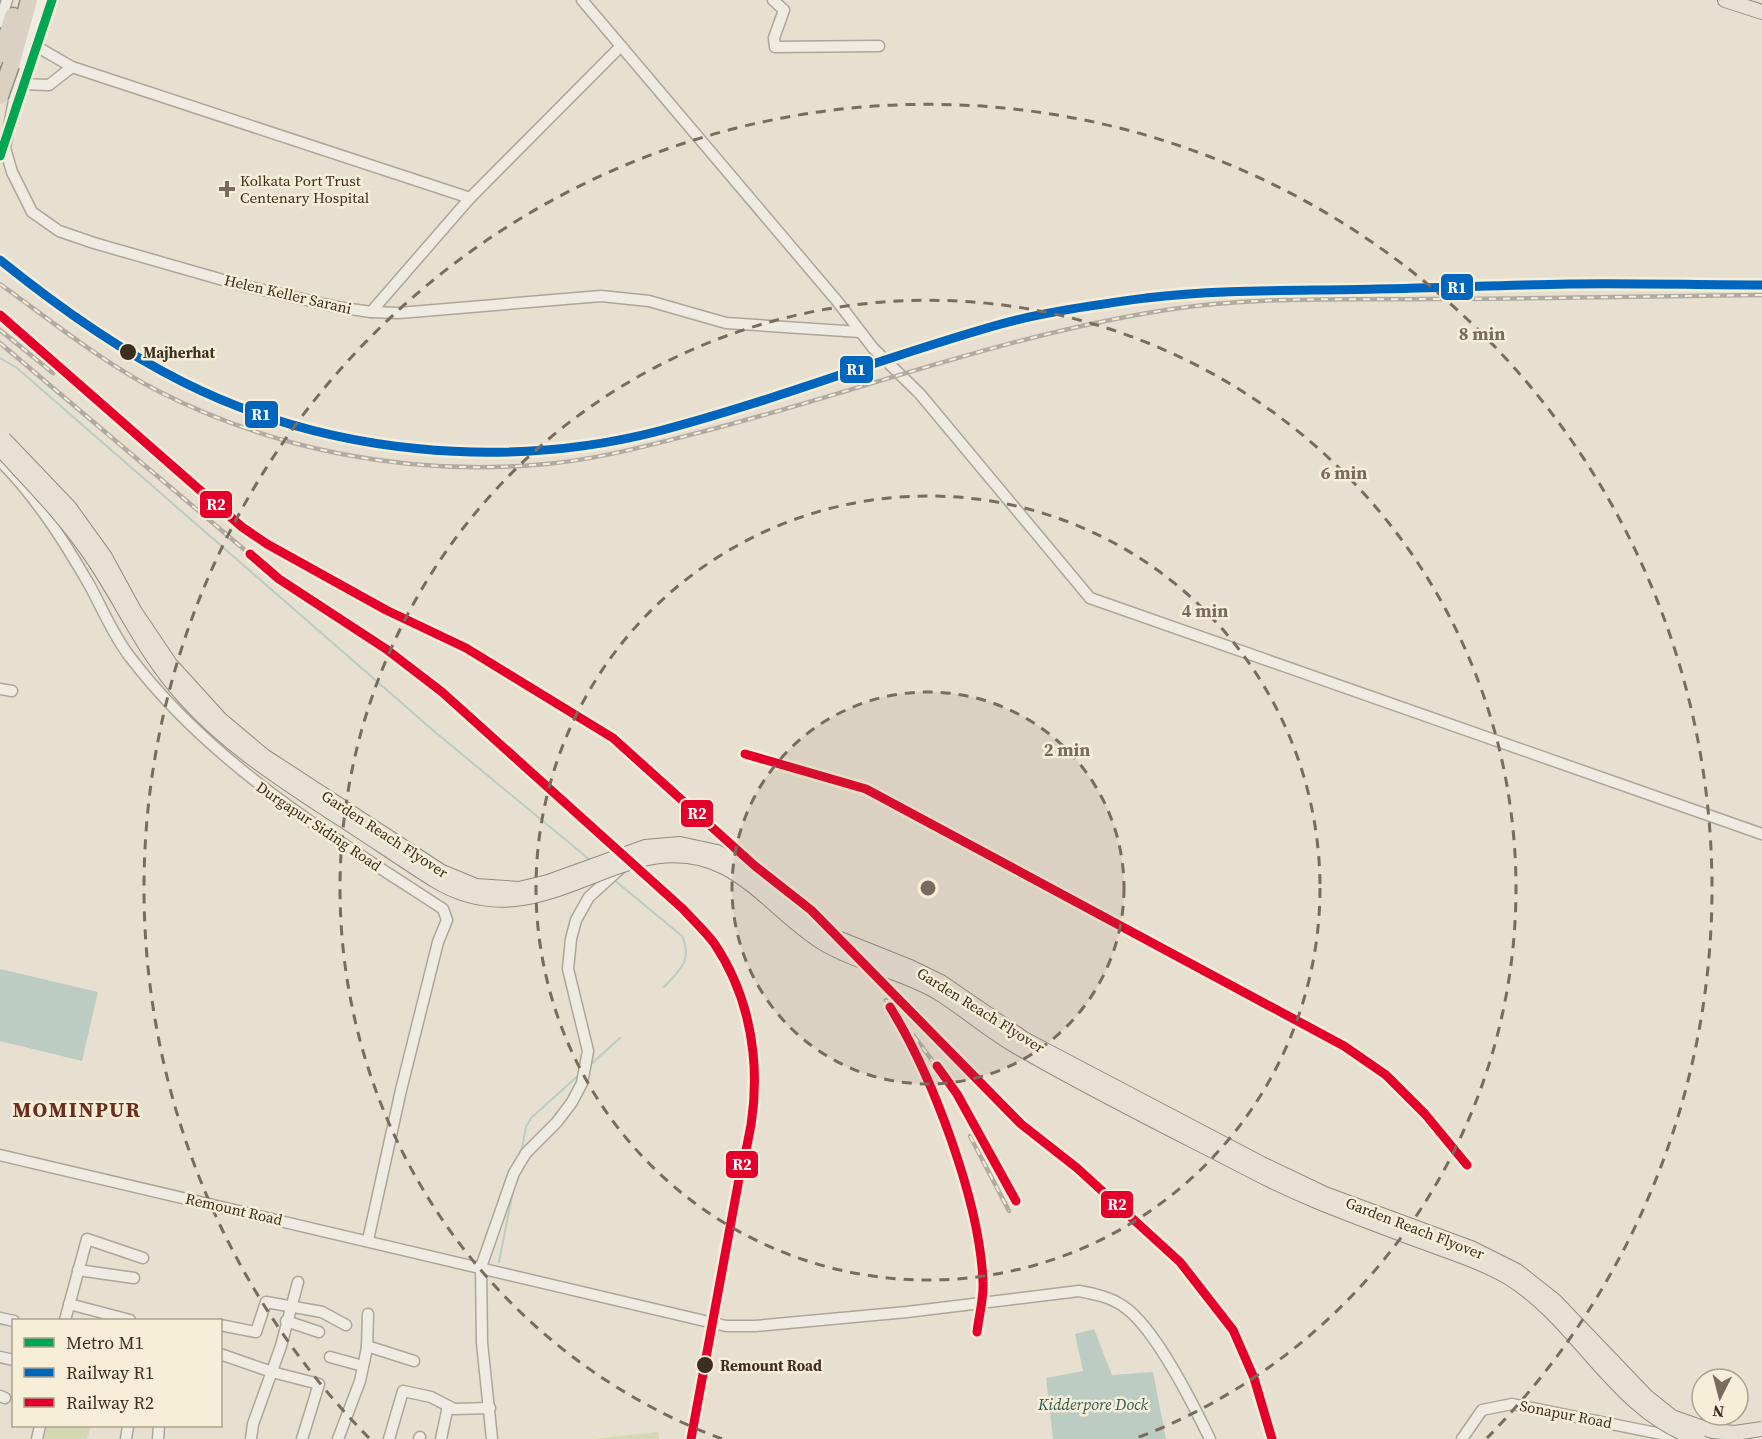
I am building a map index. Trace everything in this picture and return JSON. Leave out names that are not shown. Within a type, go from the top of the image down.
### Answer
[{"type":"highway","points":[[0,96],[4,66],[19,0]]},
{"type":"highway","points":[[4,66],[29,0]]},
{"type":"main road","points":[[1725,0],[1762,12]]},
{"type":"main road","points":[[1754,0],[1762,3]]},
{"type":"main road","name":"Garden Reach Flyover","points":[[1,442],[77,535],[161,670],[213,726],[258,764],[437,881],[473,897],[499,901],[531,898],[624,865],[658,856],[680,854],[702,858],[723,866],[750,883],[824,944],[935,991],[1018,1048],[1247,1168],[1321,1204],[1467,1258],[1511,1280],[1548,1309],[1648,1412],[1677,1431],[1698,1439]]},
{"type":"main road","name":"Garden Reach Flyover","points":[[1,442],[69,507],[105,557],[160,650],[194,692],[220,719],[264,756],[442,872],[476,886],[519,890],[645,847],[680,844],[717,852],[756,875],[830,935],[941,982],[1024,1039],[1241,1154],[1316,1191],[1471,1248],[1517,1271],[1555,1302],[1647,1397],[1672,1417],[1712,1431],[1735,1433],[1762,1429]]},
{"type":"street","points":[[0,22],[7,0]]},
{"type":"street","name":"Helen Keller Sarani","points":[[40,0],[17,84],[5,148],[24,200],[32,212],[59,231],[237,284],[337,307],[371,312],[470,198],[621,46]]},
{"type":"street","points":[[582,0],[860,332],[920,394],[1090,598],[1762,834]]},
{"type":"street","points":[[773,0],[784,9],[774,38],[775,46],[879,46]]},
{"type":"street","points":[[29,42],[72,67],[470,198]]},
{"type":"street","points":[[4,66],[17,84],[49,86],[72,67]]},
{"type":"street","points":[[371,312],[399,313],[612,297],[649,301],[694,316],[726,323],[860,332]]},
{"type":"street","name":"Durgapur Siding Road","points":[[0,461],[19,480],[49,518],[129,656],[171,706],[230,763],[297,813],[443,909],[447,920],[438,942],[404,1078],[368,1240]]},
{"type":"street","points":[[0,689],[12,691]]},
{"type":"street","points":[[492,1439],[482,1343],[481,1267],[485,1248],[514,1173],[526,1153],[557,1122],[582,1083],[588,1051],[568,969],[571,939],[576,920],[589,897],[624,865]]},
{"type":"street","name":"Remount Road","points":[[0,1155],[726,1326],[755,1326],[907,1312],[1079,1291],[1105,1296],[1125,1307],[1144,1329],[1184,1385],[1210,1439]]},
{"type":"street","points":[[65,1319],[87,1239],[143,1258]]},
{"type":"street","points":[[78,1270],[134,1278]]},
{"type":"street","points":[[251,1439],[253,1424],[272,1372],[298,1282]]},
{"type":"street","points":[[222,1325],[256,1332],[266,1302],[322,1312],[346,1325]]},
{"type":"street","points":[[69,1304],[126,1319]]},
{"type":"street","points":[[338,1439],[363,1366],[367,1347],[368,1314]]},
{"type":"street","points":[[286,1321],[318,1332]]},
{"type":"street","points":[[367,1347],[414,1361]]},
{"type":"street","points":[[222,1355],[272,1372],[319,1384],[302,1439]]},
{"type":"street","points":[[330,1357],[363,1366]]},
{"type":"street","points":[[389,1439],[403,1391],[431,1397],[448,1406],[473,1411],[490,1408]]},
{"type":"street","name":"Sonapur Road","points":[[1462,1439],[1482,1410],[1512,1404],[1686,1439]]},
{"type":"street","points":[[441,1439],[448,1406]]},
{"type":"street","points":[[1747,1439],[1762,1435]]},
{"type":"green space","points":[[46,1427],[91,1427],[87,1439],[44,1439]]},
{"type":"green space","points":[[658,1432],[659,1439],[592,1439]]},
{"type":"water","points":[[0,969],[98,992],[82,1061],[0,1041]]},
{"type":"water","name":"Kidderpore Dock","points":[[1094,1329],[1112,1375],[1153,1372],[1166,1439],[1053,1439],[1046,1378],[1083,1371],[1075,1334]]},
{"type":"waterway","points":[[0,358],[17,368],[435,732],[590,860]]},
{"type":"waterway","points":[[613,879],[682,936],[686,952],[683,964],[664,987]]},
{"type":"waterway","points":[[590,1065],[620,1038]]},
{"type":"waterway","points":[[521,1153],[526,1127],[531,1118],[580,1074]]},
{"type":"waterway","points":[[499,1262],[513,1191]]},
{"type":"railway","points":[[0,260],[43,294],[111,341],[183,382],[238,406],[296,426],[356,440],[416,449],[478,452],[539,450],[600,443],[659,431],[745,406],[1001,324],[1054,312],[1146,298],[1232,292],[1545,284],[1762,285]]},
{"type":"railway","points":[[0,284],[118,368],[160,392],[249,429],[295,443],[389,462],[486,467],[557,463],[624,451],[713,429],[1051,333],[1166,310],[1232,303],[1298,300],[1762,295]]},
{"type":"railway","points":[[0,315],[242,527],[267,544],[386,610],[466,648],[613,738],[755,866],[811,910],[1021,1124],[1077,1168],[1180,1262],[1233,1330],[1254,1378],[1272,1439]]},
{"type":"railway","points":[[0,330],[53,373]]},
{"type":"railway","points":[[0,343],[279,579],[386,649],[442,692],[496,744],[633,862],[683,909],[713,942],[738,987],[750,1028],[756,1086],[752,1126],[741,1168],[691,1439]]},
{"type":"railway","points":[[745,754],[866,789],[1344,1046],[1386,1075],[1425,1114],[1467,1165]]},
{"type":"railway","points":[[886,1000],[920,1063],[950,1136],[962,1174],[980,1247],[983,1281],[977,1332]]},
{"type":"railway","points":[[914,1036],[957,1094],[1016,1201]]},
{"type":"railway","points":[[970,1136],[1009,1211]]},
{"type":"metro line","name":"M1","points":[[0,156],[52,0]]},
{"type":"rail line","name":"R1","points":[[0,260],[43,294],[111,341],[183,382],[238,406],[296,426],[356,440],[416,449],[478,452],[539,450],[600,443],[659,431],[745,406],[1001,324],[1054,312],[1146,298],[1232,292],[1545,284],[1762,285]]},
{"type":"rail line","name":"R2","points":[[0,315],[242,527],[267,544],[386,610],[466,648],[613,738],[755,866],[811,910],[1021,1124],[1077,1168],[1180,1262],[1233,1330],[1254,1378],[1272,1439]]},
{"type":"rail line","name":"R2","points":[[250,554],[279,579],[386,649],[442,692],[683,909],[714,943],[729,969],[740,996],[753,1052],[753,1111],[691,1439]]},
{"type":"rail line","name":"R2","points":[[745,754],[866,789],[1344,1046],[1386,1075],[1425,1114],[1467,1165]]},
{"type":"rail line","name":"R2","points":[[890,1007],[922,1067],[937,1103],[951,1140],[973,1214],[983,1282],[977,1332]]},
{"type":"rail line","name":"R2","points":[[937,1066],[957,1094],[1016,1201]]},
{"type":"place","name":"Kolkata Port Trust Centenary Hospital","points":[[227,189]]},
{"type":"place","name":"Majherhat","points":[[128,352]]},
{"type":"place","name":"Remount Road","points":[[705,1365]]},
{"type":"district","name":"MOMINPUR","points":[[77,1109]]}]
